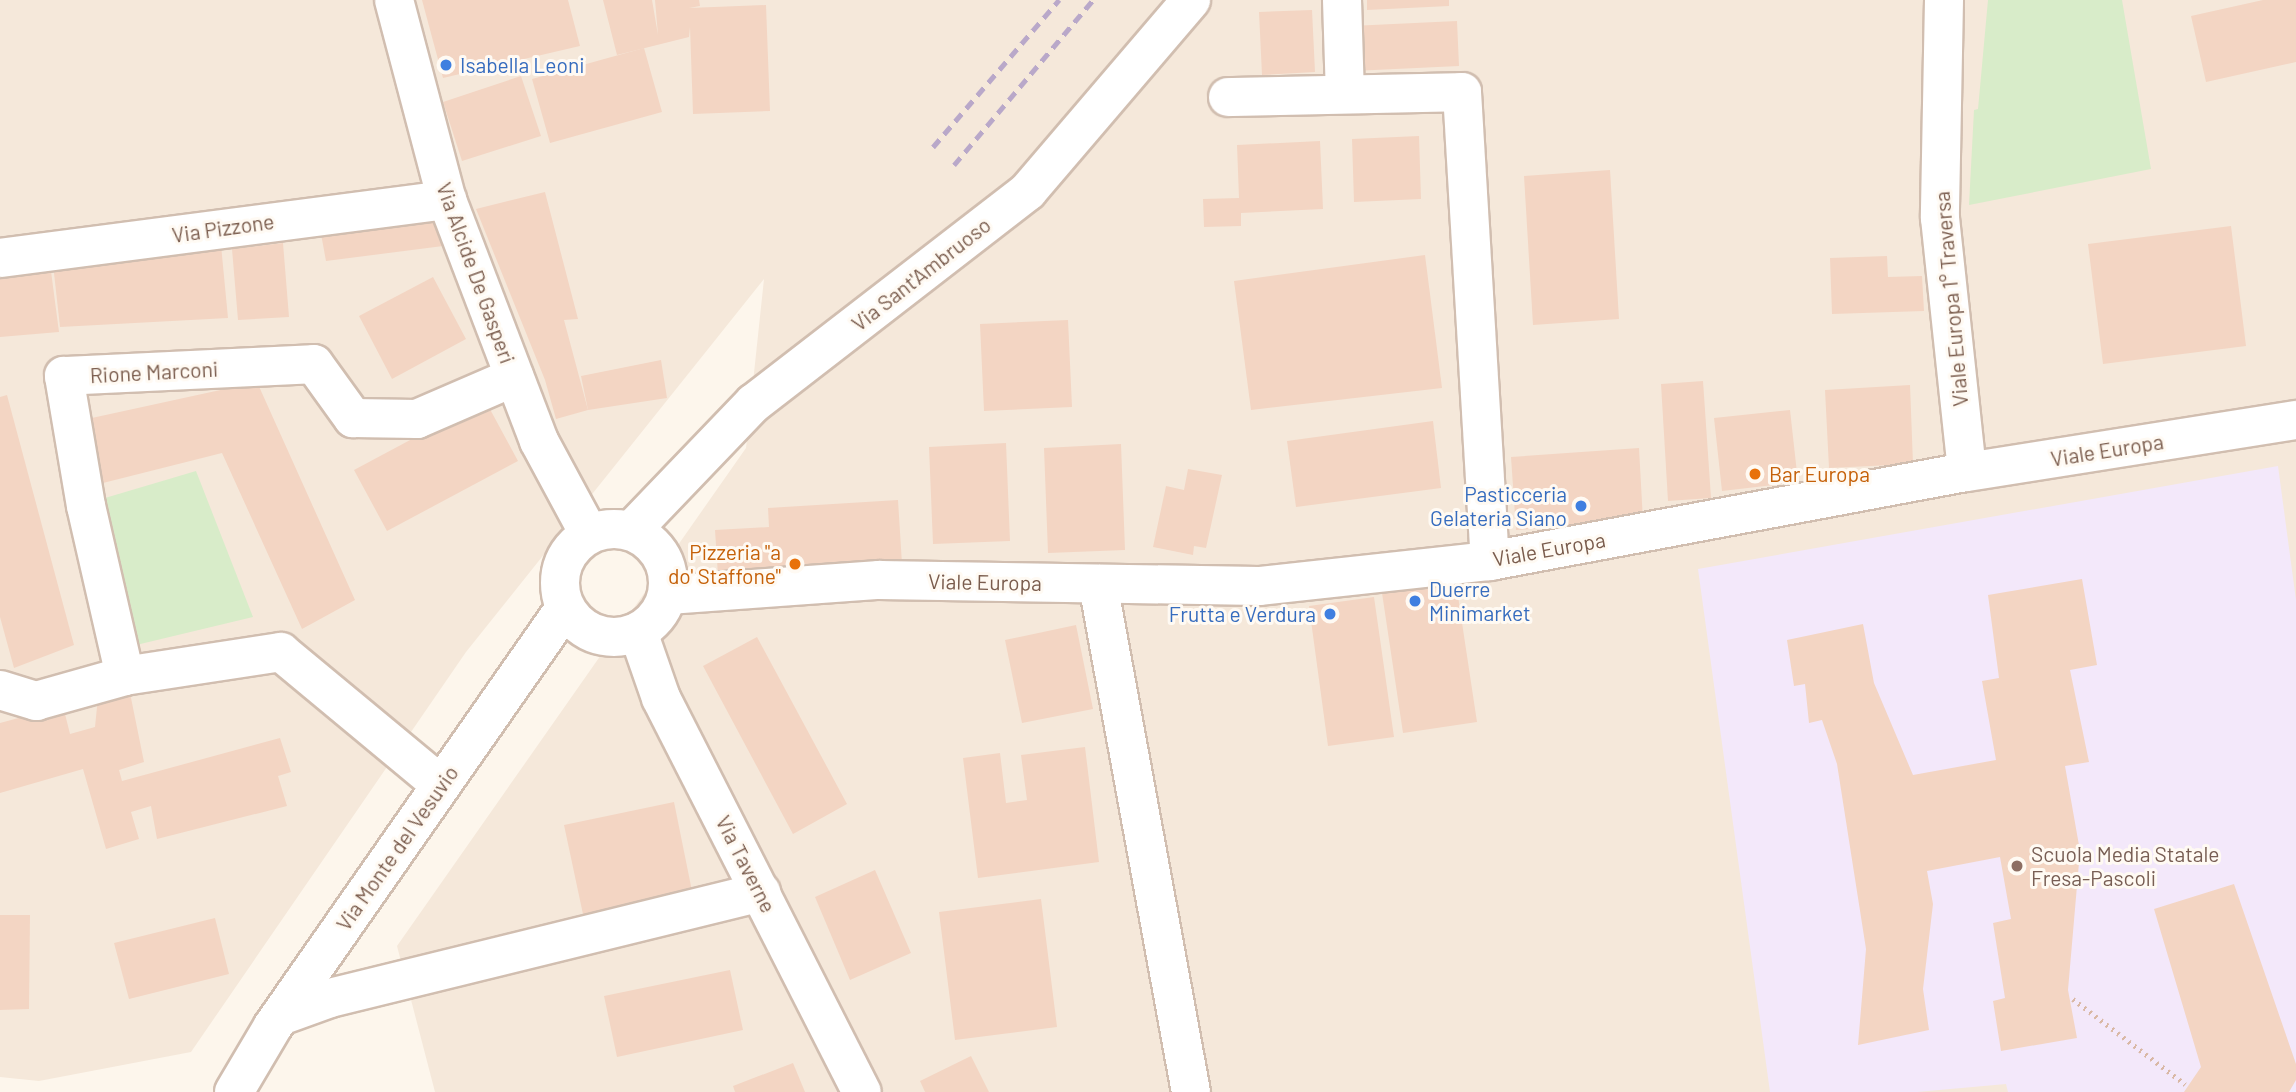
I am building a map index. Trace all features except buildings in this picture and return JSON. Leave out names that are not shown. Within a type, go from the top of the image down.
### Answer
[{"type":"street","name":"Via Alcide De Gasperi","points":[[394,0],[447,200],[539,441],[589,534]]},
{"type":"street","name":"Via Sant'Ambruoso","points":[[632,530],[754,404],[1028,191],[1191,0]]},
{"type":"street","points":[[1342,0],[1345,93]]},
{"type":"street","name":"Viale Europa 1° Traversa","points":[[1944,0],[1940,218],[1967,472]]},
{"type":"street","points":[[1228,97],[1462,92],[1490,561]]},
{"type":"street","name":"Via Pizzone","points":[[0,258],[447,200]]},
{"type":"street","name":"Rione Marconi","points":[[125,676],[86,506],[64,376],[314,364],[353,418],[417,419],[514,377]]},
{"type":"street","name":"Viale Europa","points":[[668,596],[878,580],[1259,586],[1490,561],[1967,472],[2296,420]]},
{"type":"street","points":[[608,528],[632,530],[659,550],[667,567],[668,596],[655,620],[638,632],[618,638],[599,636],[581,627],[565,608],[559,588],[561,569],[569,552],[589,534],[608,528]]},
{"type":"street","points":[[1098,584],[1191,1092]]},
{"type":"street","name":"Via Monte del Vesuvio","points":[[234,1092],[281,1016],[565,608]]},
{"type":"street","name":"Via Taverne","points":[[638,632],[661,698],[862,1092]]},
{"type":"street","points":[[0,690],[36,701],[125,676],[281,652],[441,785]]},
{"type":"street","points":[[281,1016],[330,999],[761,892]]},
{"type":"path","points":[[2073,999],[2185,1084]]},
{"type":"shaded area","points":[[0,0],[2296,0],[2296,1092],[435,1092],[397,946],[746,448],[764,279],[466,652],[191,1052],[39,1081],[0,1077]]},
{"type":"shaded area","name":"Scuola Media Statale Fresa-Pascoli","points":[[2278,466],[2296,600],[2296,1092],[2008,1092],[2006,1084],[1917,1092],[1770,1092],[1698,569]]},
{"type":"green space","points":[[1988,0],[2122,0],[2151,169],[1969,205],[1974,110],[1978,109]]},
{"type":"green space","points":[[196,471],[253,617],[132,646],[105,498]]},
{"type":"railway","points":[[933,147],[1059,0]]},
{"type":"railway","points":[[954,165],[1093,0]]},
{"type":"place","name":"Isabella Leoni","points":[[446,65]]},
{"type":"place","name":"Bar Europa","points":[[1755,474]]},
{"type":"place","name":"Pasticceria Gelateria Siano","points":[[1581,506]]},
{"type":"place","name":"Pizzeria \"a do' Staffone\"","points":[[795,564]]},
{"type":"place","name":"Duerre Minimarket","points":[[1415,601]]},
{"type":"place","name":"Frutta e Verdura","points":[[1330,614]]},
{"type":"place","name":"Scuola Media Statale Fresa-Pascoli","points":[[2017,866]]}]
